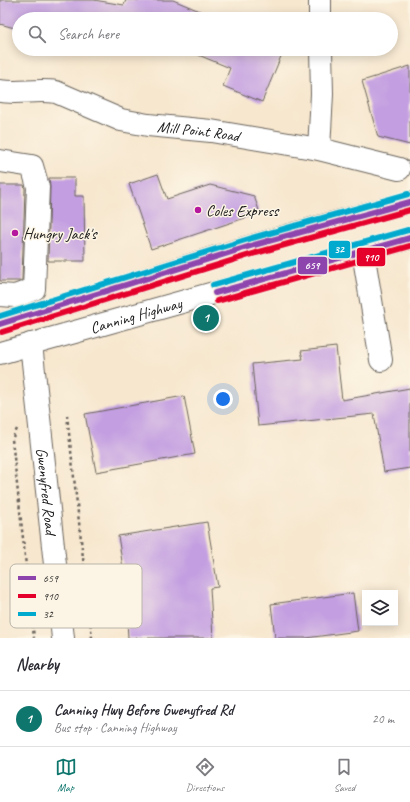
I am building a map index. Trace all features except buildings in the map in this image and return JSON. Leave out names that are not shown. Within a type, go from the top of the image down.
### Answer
[{"type":"main road","points":[[320,0],[320,12]]},
{"type":"main road","points":[[319,149],[322,94],[321,56]]},
{"type":"main road","name":"Mill Point Road","points":[[0,91],[14,93],[56,92],[121,120],[148,125],[211,131],[319,149],[399,169]]},
{"type":"main road","points":[[0,161],[32,166],[38,187],[34,289],[15,296],[0,295]]},
{"type":"main road","name":"Canning Highway","points":[[0,324],[328,223],[410,202]]},
{"type":"main road","name":"Canning Highway","points":[[0,353],[410,238]]},
{"type":"main road","points":[[363,252],[381,360]]},
{"type":"main road","name":"Gwenyfred Road","points":[[31,344],[55,564]]},
{"type":"main road","name":"Gwenyfred Road","points":[[62,628],[63,638]]},
{"type":"path","points":[[67,415],[84,564]]},
{"type":"path","points":[[18,428],[12,439],[26,564]]},
{"type":"path","points":[[33,628],[34,638]]},
{"type":"path","points":[[91,628],[92,638]]},
{"type":"transit line","name":"32","points":[[0,316],[252,238],[408,194]]},
{"type":"transit line","name":"659","points":[[0,324],[254,245],[410,202]]},
{"type":"transit line","name":"910","points":[[2,332],[256,253],[410,210]]},
{"type":"transit line","name":"32","points":[[213,285],[408,230]]},
{"type":"transit line","name":"659","points":[[215,293],[410,238]]},
{"type":"transit line","name":"910","points":[[217,301],[410,246]]},
{"type":"place","name":"Coles Express","points":[[198,210]]},
{"type":"place","name":"Hungry Jack's","points":[[15,233]]},
{"type":"place","name":"Canning Hwy Before Gwenyfred Rd","points":[[206,318]]}]
